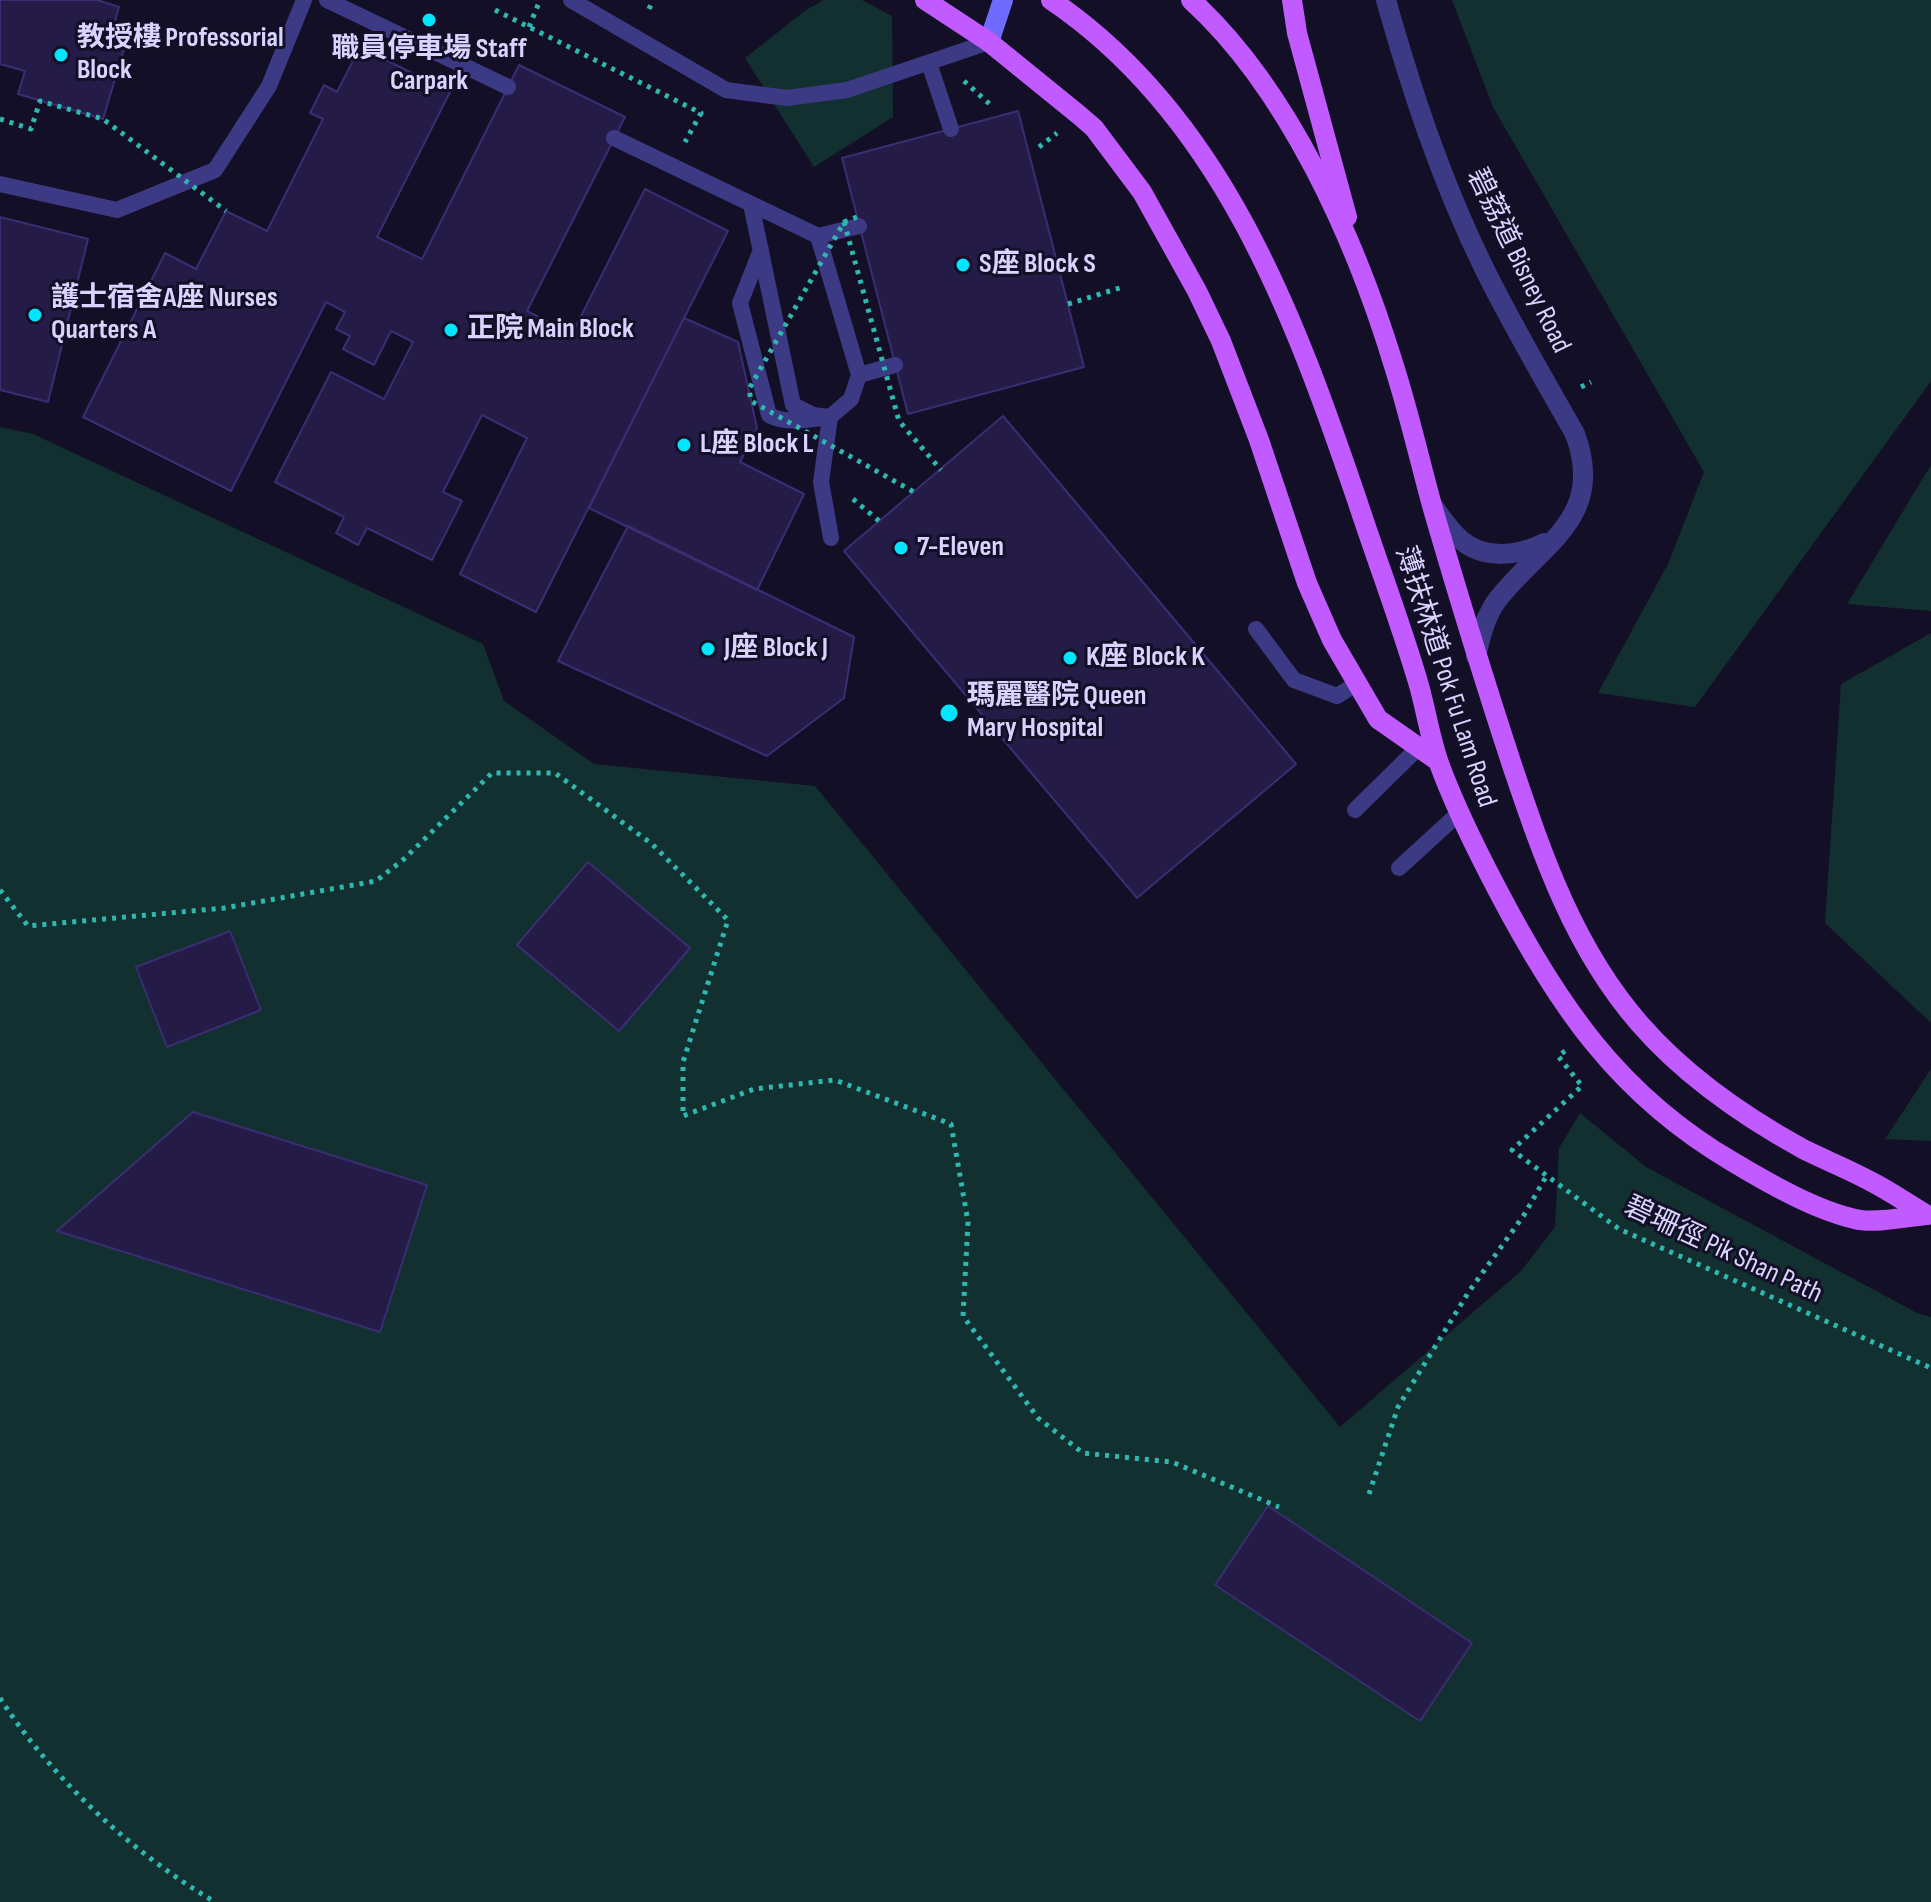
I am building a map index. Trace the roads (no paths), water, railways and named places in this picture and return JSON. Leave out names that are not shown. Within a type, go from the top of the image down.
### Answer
[{"type":"main road","points":[[925,0],[989,42],[1094,128],[1142,192],[1221,341],[1259,440],[1307,583],[1332,640],[1378,719],[1438,761]]},
{"type":"main road","name":"薄扶林道 Pok Fu Lam Road","points":[[1191,0],[1264,85],[1304,150],[1337,215],[1365,281],[1395,368],[1476,656],[1557,888],[1580,939],[1604,980],[1640,1023],[1716,1094],[1782,1137],[1872,1182],[1929,1216]]},
{"type":"main road","points":[[1292,0],[1297,33],[1365,281]]},
{"type":"main road","name":"薄扶林道 Pok Fu Lam Road","points":[[1058,4],[1131,67],[1171,112],[1240,214],[1320,390],[1418,683],[1438,761],[1458,814],[1526,946],[1563,1005],[1586,1035],[1653,1106],[1700,1142],[1758,1177],[1858,1221],[1929,1216]]},
{"type":"street","name":"碧荔道 Bisney Road","points":[[1386,0],[1425,125],[1451,192],[1483,266],[1575,434],[1585,473],[1577,509],[1555,538],[1497,601],[1484,624],[1476,656]]},
{"type":"street","points":[[989,42],[1002,5]]},
{"type":"street","points":[[1433,506],[1461,541],[1478,550],[1499,554],[1518,553],[1555,538]]},
{"type":"lane","points":[[0,184],[117,210],[215,170],[269,86],[304,0]]},
{"type":"lane","points":[[327,0],[508,87]]},
{"type":"lane","points":[[571,0],[726,90],[787,98],[847,90],[989,42]]},
{"type":"lane","points":[[929,63],[951,129]]},
{"type":"lane","points":[[614,138],[818,236],[859,375],[851,399],[830,417],[792,420],[769,415],[740,303],[761,250]]},
{"type":"lane","points":[[751,204],[793,405],[813,415],[830,417]]},
{"type":"lane","points":[[818,236],[853,221]]},
{"type":"lane","points":[[859,375],[895,365]]},
{"type":"lane","points":[[830,417],[821,482],[831,538]]},
{"type":"lane","points":[[1256,629],[1294,680],[1337,696],[1356,684]]},
{"type":"lane","points":[[1355,810],[1419,747]]},
{"type":"lane","points":[[1399,868],[1458,814]]},
{"type":"place","name":"職員停車場 Staff Carpark","points":[[429,20]]},
{"type":"place","name":"教授樓 Professorial Block","points":[[61,55]]},
{"type":"place","name":"S座 Block S","points":[[963,265]]},
{"type":"place","name":"護士宿舍A座 Nurses Quarters A","points":[[35,315]]},
{"type":"place","name":"正院 Main Block","points":[[451,330]]},
{"type":"place","name":"L座 Block L","points":[[684,445]]},
{"type":"place","name":"7-Eleven","points":[[901,548]]},
{"type":"place","name":"J座 Block J","points":[[708,649]]},
{"type":"place","name":"K座 Block K","points":[[1070,658]]},
{"type":"place","name":"瑪麗醫院 Queen Mary Hospital","points":[[949,713]]}]
